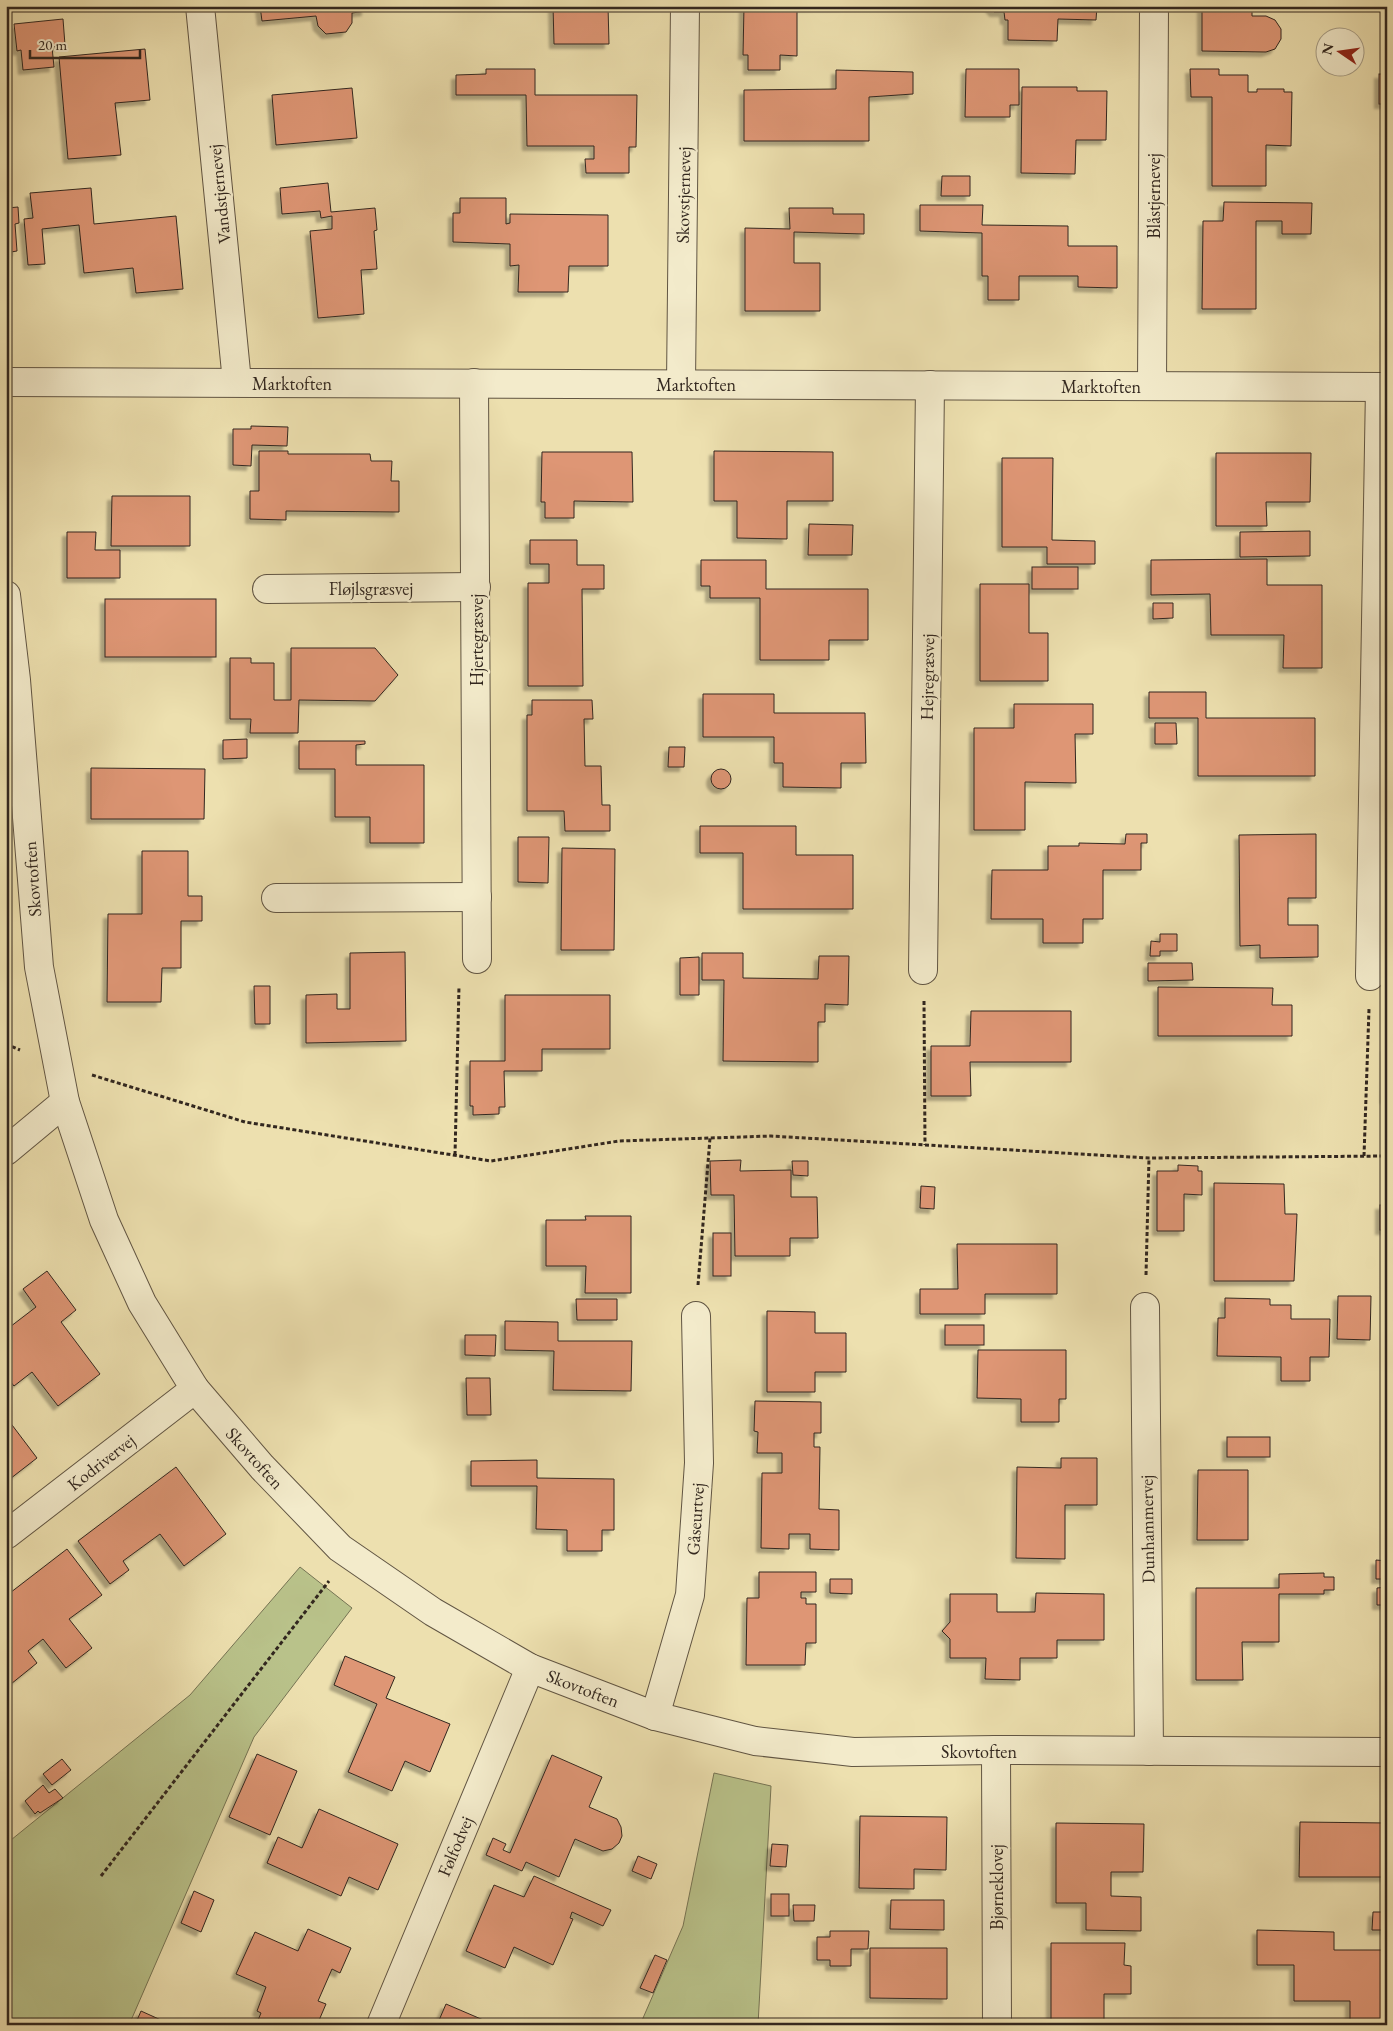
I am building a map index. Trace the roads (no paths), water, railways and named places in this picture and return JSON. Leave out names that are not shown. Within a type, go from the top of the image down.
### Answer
[{"type":"street","name":"Vandstjernevej","points":[[200,6],[237,382]]},
{"type":"street","name":"Skovstjernevej","points":[[681,384],[685,6]]},
{"type":"street","name":"Blåstjernevej","points":[[1152,386],[1154,6]]},
{"type":"street","name":"Marktoften","points":[[6,382],[1383,387]]},
{"type":"street","name":"Hjertegræsvej","points":[[474,383],[477,959]]},
{"type":"street","name":"Hejregræsvej","points":[[923,970],[930,385]]},
{"type":"street","points":[[1370,976],[1383,387]]},
{"type":"street","name":"Fløjlsgræsvej","points":[[267,589],[476,587]]},
{"type":"street","name":"Skovtoften","points":[[6,595],[11,680],[39,967],[65,1102],[104,1220],[142,1303],[195,1389],[262,1467],[340,1548],[433,1612],[530,1668],[655,1716],[754,1741],[853,1752],[996,1750],[1387,1752]]},
{"type":"street","points":[[276,898],[477,897]]},
{"type":"street","points":[[6,1151],[65,1102]]},
{"type":"street","name":"Dunhammervej","points":[[1145,1307],[1149,1751]]},
{"type":"street","name":"Gåseurtvej","points":[[655,1716],[690,1595],[698,1462],[696,1316]]},
{"type":"street","name":"Kodrivervej","points":[[6,1535],[195,1389]]},
{"type":"street","name":"Følfodvej","points":[[381,2025],[530,1668]]},
{"type":"street","name":"Bjørneklovej","points":[[996,1750],[997,2025]]}]
